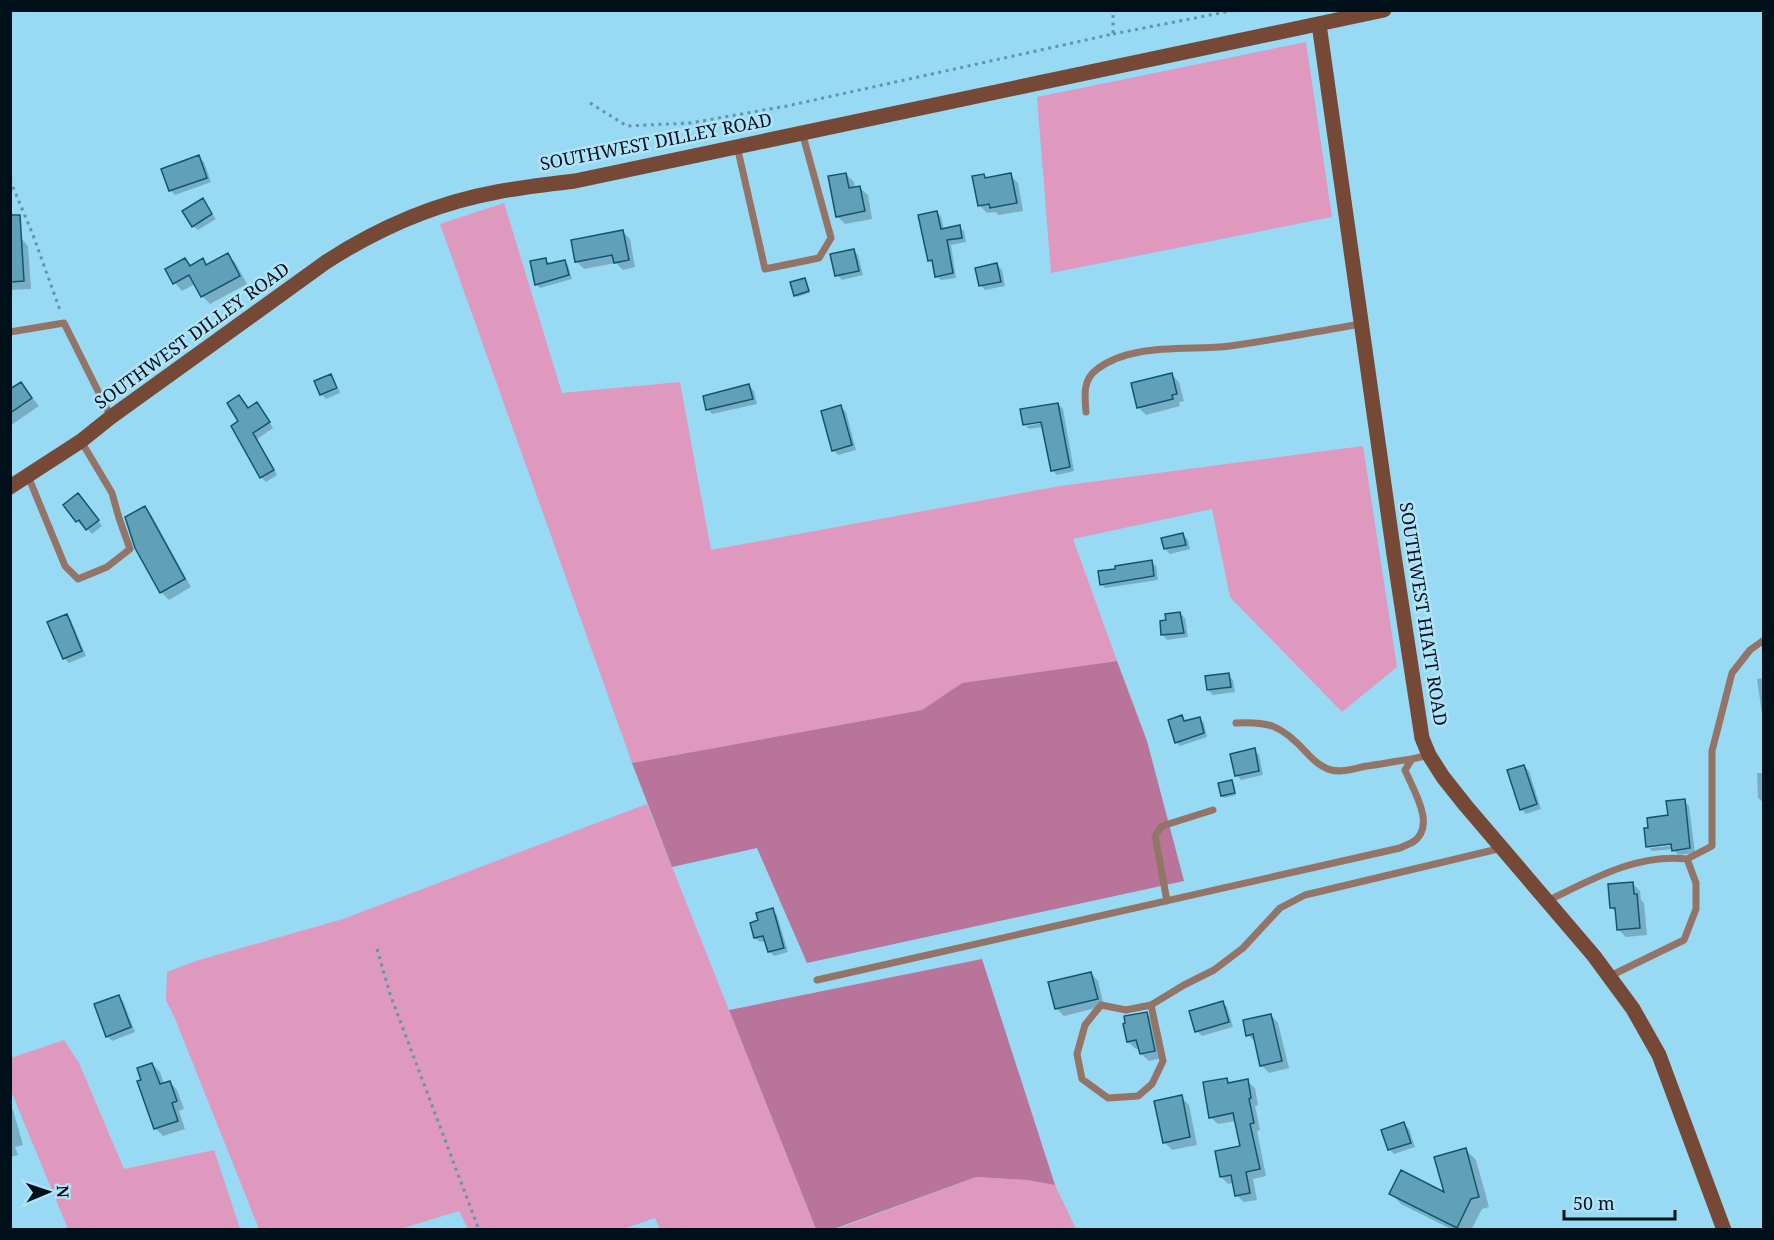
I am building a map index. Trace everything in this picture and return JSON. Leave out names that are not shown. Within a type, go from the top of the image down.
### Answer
[{"type":"street","name":"SOUTHWEST DILLEY ROAD","points":[[10,487],[81,441],[326,262],[356,243],[398,223],[438,208],[496,192],[575,181],[1384,10]]},
{"type":"street","name":"SOUTHWEST HIATT ROAD","points":[[1319,24],[1417,717],[1422,738],[1429,755],[1449,784],[1609,976],[1633,1009],[1659,1054],[1724,1230]]},
{"type":"lane","points":[[737,146],[765,270],[819,258],[831,238],[802,132]]},
{"type":"lane","points":[[10,332],[64,323],[111,417]]},
{"type":"lane","points":[[1086,412],[1084,388],[1094,371],[1115,358],[1138,352],[1228,346],[1362,324]]},
{"type":"lane","points":[[28,476],[65,566],[78,579],[107,567],[130,549],[112,493],[81,441]]},
{"type":"lane","points":[[1547,901],[1623,866],[1669,857],[1687,859],[1712,846],[1712,751],[1732,673],[1750,650],[1764,640]]},
{"type":"lane","points":[[1236,723],[1257,722],[1274,726],[1286,732],[1322,767],[1331,770],[1347,771],[1429,755]]},
{"type":"lane","points":[[817,980],[1400,848],[1415,841],[1424,828],[1424,812],[1406,770],[1413,759]]},
{"type":"lane","points":[[1167,901],[1155,836],[1162,826],[1213,810]]},
{"type":"lane","points":[[1151,1005],[1163,1062],[1152,1084],[1138,1096],[1108,1098],[1082,1078],[1077,1054],[1085,1025],[1101,1005],[1126,1010],[1151,1005],[1214,970],[1243,948],[1280,908],[1305,896],[1502,848]]},
{"type":"lane","points":[[1609,976],[1684,940],[1696,909],[1696,884],[1687,859]]},
{"type":"path","points":[[1113,10],[1113,34]]},
{"type":"path","points":[[590,103],[627,126],[690,123],[787,106],[1113,34],[1236,10]]},
{"type":"path","points":[[10,180],[33,235],[64,323]]},
{"type":"path","points":[[377,949],[390,994],[479,1230]]},
{"type":"shaded area","points":[[1306,42],[1332,217],[1051,273],[1037,97]]},
{"type":"shaded area","points":[[504,203],[562,393],[680,382],[711,550],[1060,486],[1363,446],[1397,667],[1342,712],[1230,597],[1212,509],[1073,539],[1117,661],[962,683],[922,710],[632,763],[440,224]]},
{"type":"shaded area","points":[[1117,661],[1147,741],[1184,881],[807,963],[757,848],[672,867],[632,763],[922,710],[962,683]]},
{"type":"shaded area","points":[[647,804],[816,1229],[660,1229],[655,1218],[623,1229],[468,1229],[459,1211],[400,1229],[259,1229],[166,1000],[167,972],[196,961],[343,919]]},
{"type":"shaded area","points":[[982,959],[1055,1185],[1027,1180],[976,1177],[834,1229],[816,1229],[729,1010]]},
{"type":"shaded area","points":[[64,1040],[79,1063],[124,1169],[214,1150],[240,1229],[68,1229],[11,1091],[11,1058]]},
{"type":"shaded area","points":[[976,1177],[1027,1180],[1055,1185],[1076,1229],[834,1230]]},
{"type":"building","points":[[199,155],[207,178],[169,191],[161,169]]},
{"type":"building","points":[[846,173],[849,188],[860,186],[865,211],[836,217],[828,176]]},
{"type":"building","points":[[1011,173],[1017,203],[990,208],[989,204],[978,206],[972,176],[984,174],[985,178]]},
{"type":"building","points":[[203,198],[212,214],[192,227],[182,211]]},
{"type":"building","points":[[937,211],[941,229],[960,225],[962,238],[947,240],[953,273],[935,277],[932,260],[928,261],[918,215]]},
{"type":"building","points":[[10,215],[20,215],[24,281],[10,282]]},
{"type":"building","points":[[623,230],[629,260],[614,263],[612,255],[575,262],[571,240]]},
{"type":"building","points":[[854,249],[859,271],[835,276],[830,254]]},
{"type":"building","points":[[228,253],[240,276],[201,297],[189,275],[173,284],[165,269],[185,258],[190,266],[203,258],[206,265]]},
{"type":"building","points":[[546,258],[547,264],[565,260],[569,275],[535,285],[530,261]]},
{"type":"building","points":[[997,263],[1001,282],[979,286],[975,268]]},
{"type":"building","points":[[805,278],[809,291],[794,296],[790,282]]},
{"type":"building","points":[[1172,373],[1177,394],[1172,395],[1173,399],[1137,408],[1131,383]]},
{"type":"building","points":[[331,374],[337,388],[320,395],[314,381]]},
{"type":"building","points":[[21,382],[32,398],[10,413],[10,389]]},
{"type":"building","points":[[749,384],[753,399],[706,410],[703,396]]},
{"type":"building","points":[[239,395],[248,408],[257,402],[270,422],[253,433],[274,470],[260,478],[231,426],[238,421],[227,403]]},
{"type":"building","points":[[1058,403],[1070,467],[1051,471],[1041,422],[1023,425],[1020,409]]},
{"type":"building","points":[[841,405],[852,445],[832,451],[821,411]]},
{"type":"building","points":[[78,493],[99,520],[86,530],[79,520],[76,522],[63,505]]},
{"type":"building","points":[[145,506],[185,579],[160,593],[135,548],[125,517]]},
{"type":"building","points":[[1183,533],[1186,545],[1164,549],[1161,538]]},
{"type":"building","points":[[1152,560],[1154,576],[1100,585],[1098,571]]},
{"type":"building","points":[[1180,612],[1184,633],[1161,635],[1160,621],[1166,620],[1165,614]]},
{"type":"building","points":[[67,614],[82,651],[63,659],[47,622]]},
{"type":"building","points":[[1229,673],[1231,687],[1207,690],[1205,676]]},
{"type":"building","points":[[1182,715],[1184,721],[1200,717],[1204,733],[1175,743],[1168,720]]},
{"type":"building","points":[[1255,748],[1259,771],[1235,776],[1230,754]]},
{"type":"building","points":[[1524,765],[1537,804],[1520,810],[1507,770]]},
{"type":"building","points":[[1232,780],[1235,793],[1221,796],[1218,783]]},
{"type":"building","points":[[1685,799],[1690,848],[1672,851],[1671,844],[1646,847],[1644,828],[1648,828],[1647,818],[1668,815],[1666,801]]},
{"type":"building","points":[[1633,882],[1634,894],[1637,894],[1640,928],[1617,930],[1615,908],[1610,908],[1608,884]]},
{"type":"building","points":[[773,908],[784,948],[768,952],[763,936],[754,938],[750,923],[758,920],[756,913]]},
{"type":"building","points":[[1091,972],[1098,999],[1055,1009],[1048,982]]},
{"type":"building","points":[[119,995],[131,1027],[106,1037],[94,1004]]},
{"type":"building","points":[[1223,1001],[1229,1022],[1195,1032],[1189,1011]]},
{"type":"building","points":[[1147,1012],[1155,1051],[1140,1054],[1136,1040],[1127,1042],[1123,1024],[1125,1023],[1124,1016]]},
{"type":"building","points":[[1271,1014],[1282,1061],[1260,1066],[1253,1034],[1246,1036],[1243,1020]]},
{"type":"building","points":[[152,1063],[160,1084],[170,1081],[177,1101],[172,1103],[178,1121],[154,1129],[137,1081],[141,1080],[137,1068]]},
{"type":"building","points":[[1227,1078],[1228,1083],[1248,1079],[1254,1123],[1250,1124],[1260,1169],[1246,1172],[1250,1193],[1235,1196],[1231,1175],[1220,1177],[1215,1151],[1240,1146],[1233,1113],[1209,1118],[1203,1082]]},
{"type":"building","points":[[1182,1095],[1190,1137],[1163,1143],[1154,1101]]},
{"type":"building","points":[[1404,1122],[1411,1143],[1388,1150],[1381,1130]]},
{"type":"building","points":[[1466,1148],[1479,1197],[1471,1199],[1457,1228],[1389,1194],[1401,1170],[1444,1192],[1434,1157]]}]
